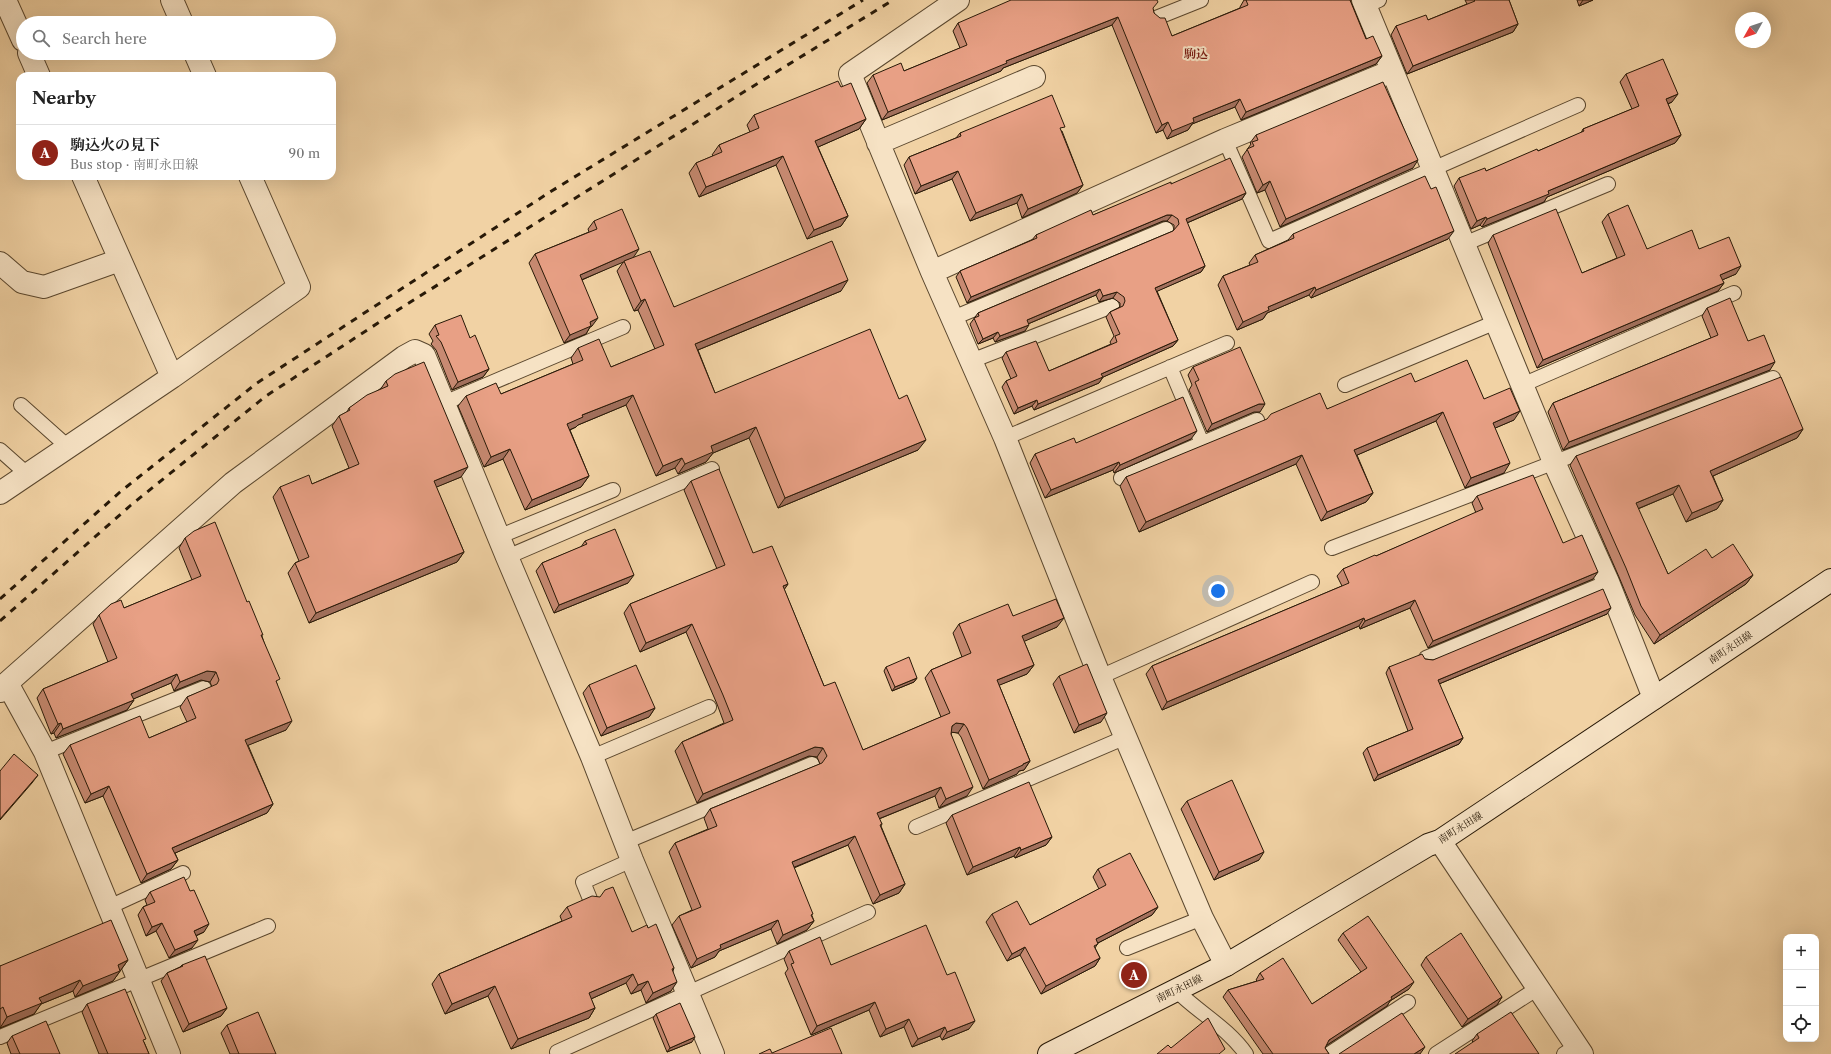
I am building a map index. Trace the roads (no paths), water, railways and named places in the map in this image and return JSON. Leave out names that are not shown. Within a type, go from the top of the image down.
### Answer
[{"type":"street","points":[[5,0],[16,24]]},
{"type":"street","points":[[172,0],[179,16]]},
{"type":"street","points":[[958,0],[850,74],[932,272],[1005,438],[1100,677],[1202,918],[1226,965]]},
{"type":"street","points":[[1369,2],[1392,71],[1554,462],[1608,582],[1654,698]]},
{"type":"street","points":[[32,60],[37,72]]},
{"type":"street","points":[[198,60],[203,72]]},
{"type":"street","points":[[932,272],[1225,140],[1392,71]]},
{"type":"street","points":[[878,143],[1034,77]]},
{"type":"street","points":[[85,180],[172,377]]},
{"type":"street","points":[[0,493],[172,377],[299,287],[252,180]]},
{"type":"street","points":[[0,263],[22,282],[44,287],[120,260]]},
{"type":"street","points":[[168,1054],[45,752],[4,687],[233,483],[404,357],[415,351],[424,355],[498,537],[592,757],[686,994],[713,1054]]},
{"type":"street","name":"南町永田線","points":[[1049,1054],[1153,1001],[1177,991],[1226,965],[1428,845],[1440,841],[1831,580]]},
{"type":"street","points":[[1440,841],[1538,988],[1574,1051]]},
{"type":"lane","points":[[1156,18],[1200,0]]},
{"type":"lane","points":[[1225,140],[1269,241],[1578,105]]},
{"type":"lane","points":[[1464,244],[1608,184]]},
{"type":"lane","points":[[952,318],[1166,229]]},
{"type":"lane","points":[[1522,385],[1734,294]]},
{"type":"lane","points":[[971,361],[1112,306]]},
{"type":"lane","points":[[1345,385],[1496,322]]},
{"type":"lane","points":[[444,404],[623,327]]},
{"type":"lane","points":[[1005,438],[1227,342]]},
{"type":"lane","points":[[1170,367],[1202,443]]},
{"type":"lane","points":[[1332,548],[1773,378]]},
{"type":"lane","points":[[21,406],[68,447]]},
{"type":"lane","points":[[1121,478],[1256,420]]},
{"type":"lane","points":[[0,450],[28,474]]},
{"type":"lane","points":[[507,557],[712,469]]},
{"type":"lane","points":[[498,537],[613,490]]},
{"type":"lane","points":[[1100,677],[1312,582]]},
{"type":"lane","points":[[1426,658],[1608,582]]},
{"type":"lane","points":[[45,752],[204,688]]},
{"type":"lane","points":[[592,757],[709,708]]},
{"type":"lane","points":[[916,827],[1126,737]]},
{"type":"lane","points":[[590,899],[582,882],[628,851],[812,764]]},
{"type":"lane","points":[[973,787],[978,800]]},
{"type":"lane","points":[[109,907],[183,873]]},
{"type":"lane","points":[[557,1052],[868,912]]},
{"type":"lane","points":[[1127,948],[1202,918]]},
{"type":"lane","points":[[0,1037],[268,926]]},
{"type":"lane","points":[[1436,1054],[1538,988]]},
{"type":"lane","points":[[1177,991],[1191,1006],[1201,1011],[1237,1040],[1246,1054]]},
{"type":"lane","points":[[1329,1054],[1408,1002]]},
{"type":"railway","points":[[0,599],[120,492],[257,383],[550,192],[863,0]]},
{"type":"railway","points":[[0,621],[131,505],[266,396],[401,308],[893,0]]},
{"type":"place","name":"駒込火の見下","points":[[1134,975]]},
{"type":"district","name":"駒込","points":[[1196,54]]}]
